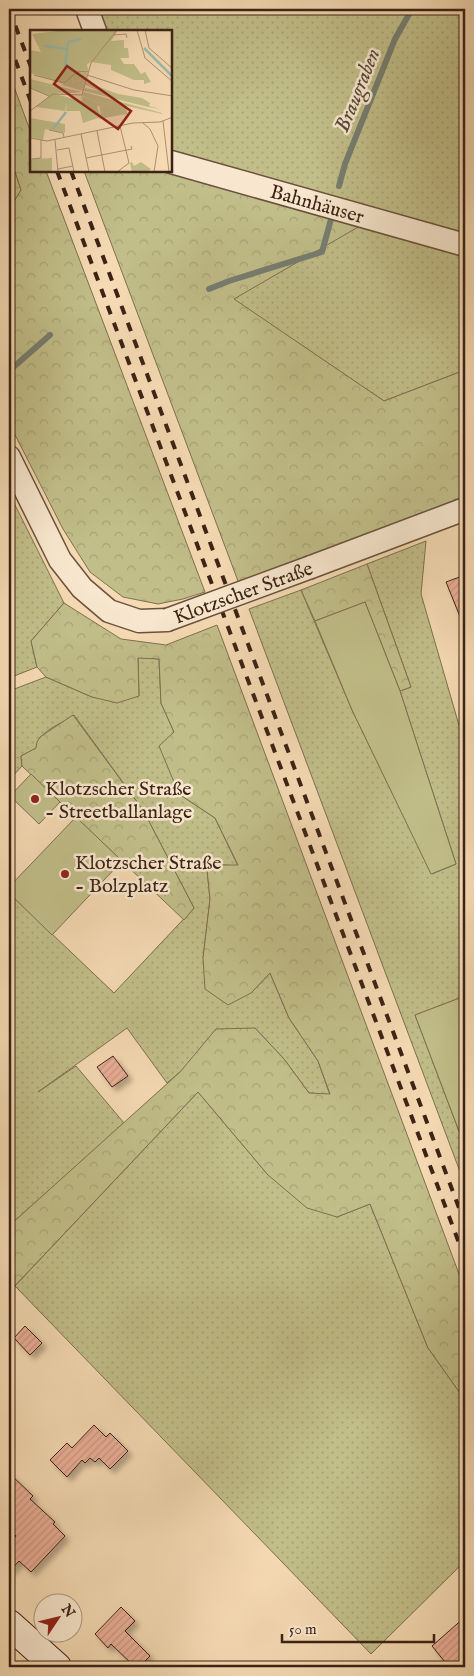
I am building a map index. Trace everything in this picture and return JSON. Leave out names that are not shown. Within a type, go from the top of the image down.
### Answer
[{"type":"main road","points":[[9,1624],[57,1667]]},
{"type":"street","points":[[87,9],[95,30]]},
{"type":"street","name":"Bahnhäuser","points":[[172,162],[465,245]]},
{"type":"street","name":"Klotzscher Straße","points":[[9,457],[60,560],[82,588],[109,611],[139,622],[167,620],[465,509]]},
{"type":"green space","points":[[91,9],[465,9],[465,370],[384,401],[233,299],[371,219],[172,162],[172,30],[98,30]]},
{"type":"green space","points":[[9,73],[30,130],[30,172],[46,172],[205,592],[158,604],[123,597],[90,572],[63,529],[9,423],[9,210],[21,190],[9,153]]},
{"type":"green space","points":[[9,153],[21,190],[9,210]]},
{"type":"green space","points":[[172,171],[372,219],[234,299],[384,401],[465,370],[465,505],[241,589],[84,172]]},
{"type":"green space","points":[[9,493],[64,603],[31,641],[37,667],[9,678]]},
{"type":"green space","points":[[426,541],[421,594],[465,746],[465,996],[415,1015],[465,1147],[465,1185],[249,609],[301,590],[352,710],[432,874],[456,864],[400,691],[411,687],[367,564]]},
{"type":"green space","points":[[367,564],[411,687],[400,691],[365,602],[315,621],[301,590]]},
{"type":"green space","points":[[365,602],[400,691],[456,864],[431,874],[352,710],[315,621]]},
{"type":"green space","points":[[64,603],[121,639],[166,645],[217,625],[465,1290],[465,1400],[428,1348],[370,1204],[337,1217],[307,1208],[268,1175],[198,1092],[9,1292],[9,1226],[180,1072],[216,1029],[255,1028],[284,1059],[309,1093],[330,1094],[318,1061],[289,1018],[270,973],[251,993],[228,1005],[205,989],[203,958],[210,899],[207,870],[223,865],[238,865],[215,818],[179,794],[159,746],[174,732],[161,703],[159,659],[138,658],[139,696],[117,703],[92,697],[46,677],[37,667],[31,641]]},
{"type":"green space","points":[[138,657],[159,659],[161,703],[174,732],[179,794],[215,818],[238,866],[223,865],[207,870],[210,899],[203,958],[251,993],[270,973],[289,1018],[318,1061],[330,1095],[309,1093],[284,1059],[255,1028],[180,1072],[167,1083],[127,1028],[38,1092],[76,1066],[124,1123],[9,1226],[9,893],[114,993],[194,908],[143,810],[74,715],[51,728],[41,737],[37,748],[21,756],[22,766],[9,780],[9,691],[46,677],[92,697],[139,696]]},
{"type":"green space","points":[[73,715],[143,810],[194,908],[184,920],[22,766],[21,756],[36,748],[40,737]]},
{"type":"green space","name":"Klotzscher Straße - Streetballanlage","points":[[31,774],[60,802],[39,824],[10,796]]},
{"type":"green space","name":"Klotzscher Straße - Bolzplatz","points":[[76,817],[122,861],[52,935],[9,893],[9,887]]},
{"type":"green space","points":[[465,996],[465,1147],[415,1015]]},
{"type":"green space","points":[[198,1092],[268,1175],[337,1217],[370,1204],[428,1348],[465,1400],[465,1561],[371,1654],[15,1286]]},
{"type":"building","points":[[465,575],[465,629],[446,582]]},
{"type":"building","points":[[113,1056],[128,1076],[112,1087],[97,1067]]},
{"type":"building","points":[[25,1326],[42,1343],[30,1355],[14,1338]]},
{"type":"building","points":[[94,1425],[106,1437],[110,1433],[128,1451],[110,1469],[99,1458],[95,1462],[90,1458],[85,1463],[82,1460],[67,1477],[50,1460],[67,1443],[72,1448]]},
{"type":"building","points":[[9,1473],[33,1496],[30,1499],[55,1522],[53,1524],[65,1536],[31,1572],[19,1561],[9,1572],[9,1544],[16,1536],[9,1529]]},
{"type":"building","points":[[121,1607],[135,1621],[125,1631],[150,1656],[139,1667],[135,1667],[111,1644],[108,1648],[95,1634]]},
{"type":"building","points":[[465,1617],[465,1667],[449,1667],[432,1646]]},
{"type":"waterway","name":"Braugraben","points":[[339,186],[345,164],[395,39],[412,9]]},
{"type":"waterway","name":"Braugraben","points":[[209,289],[322,252],[333,212]]},
{"type":"waterway","name":"Braugraben","points":[[9,371],[50,335]]},
{"type":"railway","points":[[9,9],[30,64]]},
{"type":"railway","points":[[9,43],[30,99]]},
{"type":"railway","points":[[57,172],[465,1259]]},
{"type":"railway","points":[[71,172],[465,1224]]},
{"type":"place","name":"Klotzscher Straße - Streetballanlage","points":[[35,799]]},
{"type":"place","name":"Klotzscher Straße - Bolzplatz","points":[[65,874]]}]
